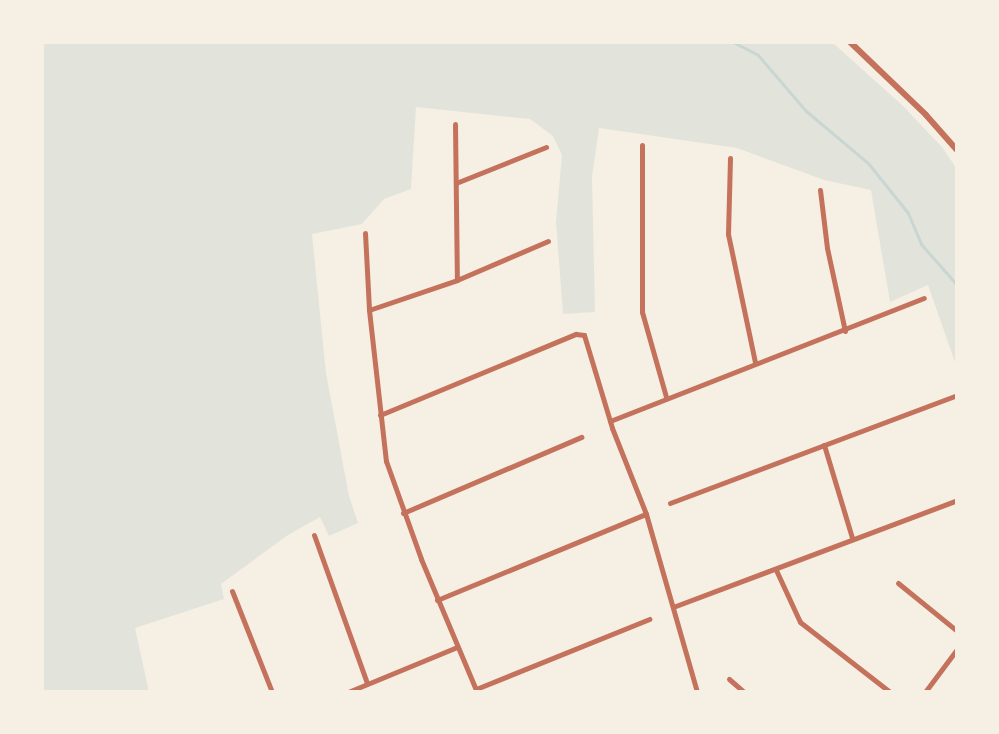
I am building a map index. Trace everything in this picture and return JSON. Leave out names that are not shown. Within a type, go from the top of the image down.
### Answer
[{"type":"street","points":[[850,42],[926,115],[957,150]]},
{"type":"street","points":[[455,124],[457,280]]},
{"type":"street","points":[[642,145],[642,312],[666,397]]},
{"type":"street","points":[[456,183],[546,147]]},
{"type":"street","points":[[730,158],[728,234],[755,362]]},
{"type":"street","points":[[820,190],[827,248],[845,331]]},
{"type":"street","points":[[365,233],[369,310],[386,461],[437,600],[476,690],[649,619]]},
{"type":"street","points":[[369,310],[457,280],[548,241]]},
{"type":"street","points":[[610,421],[924,298]]},
{"type":"street","points":[[380,415],[576,334],[586,339],[610,421],[646,514],[697,692]]},
{"type":"street","points":[[670,503],[957,395]]},
{"type":"street","points":[[403,513],[581,437]]},
{"type":"street","points":[[824,445],[852,538]]},
{"type":"street","points":[[673,607],[957,500]]},
{"type":"street","points":[[437,600],[646,514]]},
{"type":"street","points":[[314,535],[367,683]]},
{"type":"street","points":[[776,570],[800,622],[890,692]]},
{"type":"street","points":[[898,583],[957,631]]},
{"type":"street","points":[[232,591],[272,692]]},
{"type":"street","points":[[348,692],[457,647]]},
{"type":"street","points":[[925,692],[957,649]]},
{"type":"street","points":[[729,679],[744,692]]},
{"type":"shaded area","points":[[42,42],[832,42],[903,106],[942,147],[957,169],[957,368],[928,285],[890,302],[871,190],[824,180],[737,148],[599,128],[592,177],[595,312],[563,314],[556,222],[562,155],[553,136],[530,119],[416,107],[411,189],[384,199],[362,224],[312,234],[326,373],[349,496],[358,523],[329,536],[320,517],[288,535],[221,584],[224,599],[135,628],[149,692],[42,692]]},
{"type":"waterway","points":[[733,42],[758,55],[806,111],[868,163],[908,213],[921,244],[957,285]]}]
